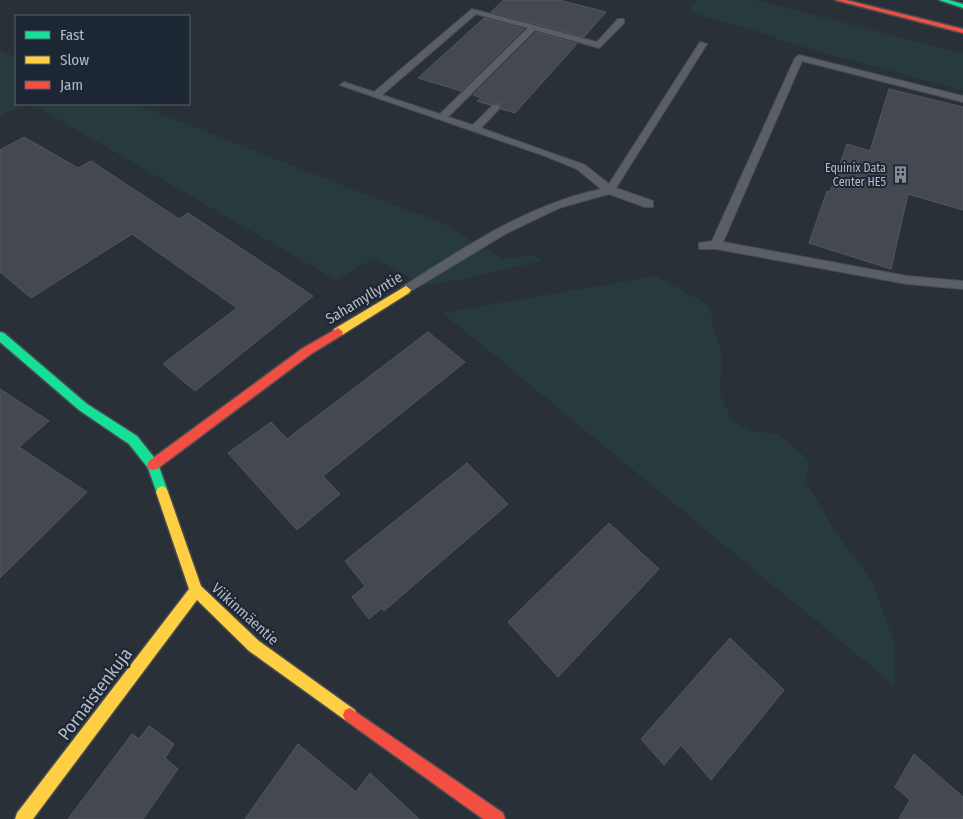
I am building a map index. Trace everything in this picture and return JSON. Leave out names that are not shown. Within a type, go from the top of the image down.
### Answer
[{"type":"main road","points":[[838,0],[963,32]]},
{"type":"main road","points":[[942,0],[963,6]]},
{"type":"main road","name":"Sahamyllyntie","points":[[153,465],[307,351],[406,290]]},
{"type":"main road","name":"Viikinmäentie","points":[[0,336],[83,407],[133,440],[153,465],[196,590],[254,646],[498,819]]},
{"type":"main road","name":"Pornaistenkuja","points":[[23,819],[196,590]]},
{"type":"lane","points":[[375,96],[475,11],[600,45],[621,21]]},
{"type":"lane","points":[[441,118],[534,27]]},
{"type":"lane","points":[[610,190],[703,44]]},
{"type":"lane","points":[[716,245],[799,58],[963,99]]},
{"type":"lane","name":"Sahamyllyntie","points":[[344,85],[580,167],[610,190],[649,204]]},
{"type":"lane","points":[[475,129],[496,107]]},
{"type":"lane","name":"Sahamyllyntie","points":[[406,290],[510,225],[581,195],[610,190]]},
{"type":"lane","points":[[703,246],[716,245],[907,280],[963,285]]},
{"type":"green space","points":[[696,0],[754,0],[963,53],[963,91],[775,39],[776,37],[689,12]]},
{"type":"green space","points":[[0,50],[15,57],[15,105],[23,105],[0,116]]},
{"type":"green space","points":[[34,105],[138,105],[393,205],[437,220],[503,259],[535,255],[541,261],[465,279],[425,285],[374,258],[336,280]]},
{"type":"green space","points":[[655,276],[707,304],[722,353],[720,394],[732,421],[751,431],[778,434],[809,460],[806,481],[834,530],[872,581],[895,645],[895,686],[443,313]]},
{"type":"building","points":[[504,0],[559,0],[606,12],[584,37],[491,12]]},
{"type":"building","points":[[484,18],[524,29],[461,91],[418,78]]},
{"type":"building","points":[[536,32],[577,44],[515,113],[501,109],[499,103],[490,105],[477,101],[481,98],[473,95]]},
{"type":"building","name":"Equinix Data Center HE5","points":[[889,89],[963,107],[963,210],[908,194],[891,269],[809,243],[827,191],[830,192],[847,144],[870,151]]},
{"type":"building","points":[[24,137],[78,168],[91,161],[179,219],[188,213],[313,296],[195,391],[163,364],[237,308],[132,234],[31,298],[0,272],[0,150]]},
{"type":"building","points":[[428,332],[465,362],[323,476],[340,494],[297,530],[228,453],[271,422],[287,439]]},
{"type":"building","points":[[0,389],[49,421],[19,447],[87,492],[0,578]]},
{"type":"building","points":[[467,463],[508,504],[384,611],[382,608],[369,619],[352,597],[365,586],[345,561]]},
{"type":"building","points":[[609,523],[659,569],[558,677],[508,622]]},
{"type":"building","points":[[730,638],[784,690],[711,780],[681,745],[664,765],[641,739]]},
{"type":"building","points":[[149,726],[174,744],[165,758],[178,769],[143,819],[68,819],[132,734],[139,739]]},
{"type":"building","points":[[298,744],[356,792],[370,773],[419,819],[245,819]]},
{"type":"building","points":[[914,754],[963,797],[963,819],[899,819],[910,800],[895,787]]},
{"type":"traffic: fast","points":[[942,0],[963,6]]},
{"type":"traffic: fast","points":[[0,336],[83,407],[133,440],[153,465],[162,492]]},
{"type":"traffic: slow","points":[[338,332],[406,290]]},
{"type":"traffic: slow","points":[[162,492],[196,590],[254,646],[350,715]]},
{"type":"traffic: slow","points":[[23,819],[196,590]]},
{"type":"traffic: jam","points":[[838,0],[963,31]]},
{"type":"traffic: jam","points":[[153,465],[307,351],[338,332]]},
{"type":"traffic: jam","points":[[350,715],[497,819]]},
{"type":"place","name":"Equinix Data Center HE5","points":[[900,175]]}]
